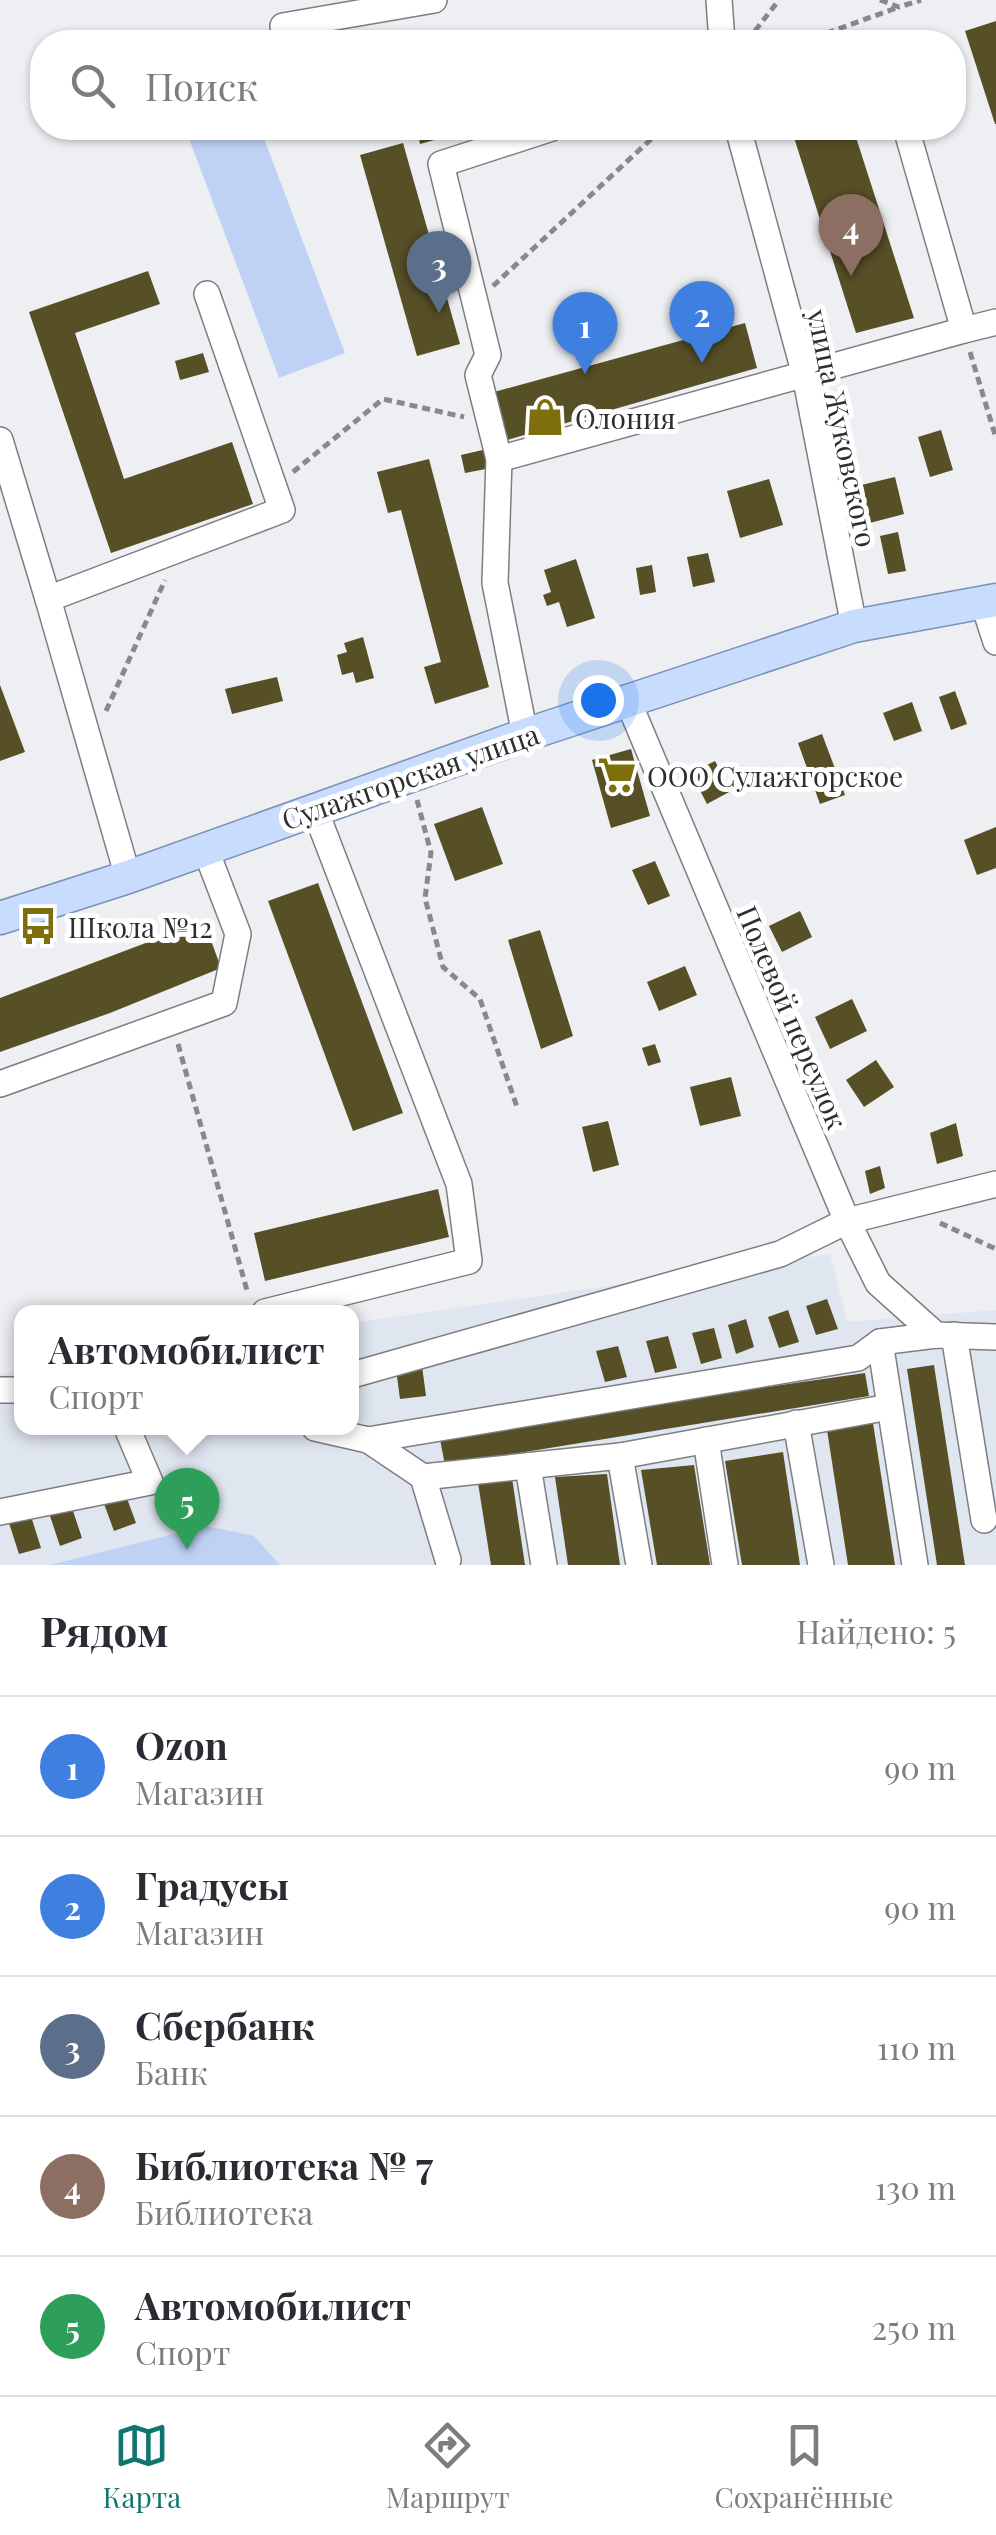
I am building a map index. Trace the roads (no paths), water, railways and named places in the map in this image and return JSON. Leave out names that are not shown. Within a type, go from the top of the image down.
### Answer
[{"type":"main road","name":"Сулажгорская улица","points":[[0,918],[854,626],[990,601]]},
{"type":"street","points":[[284,26],[434,0]]},
{"type":"street","points":[[719,0],[721,30]]},
{"type":"street","points":[[515,140],[440,164],[488,355],[478,375],[498,458],[495,583],[525,736]]},
{"type":"street","name":"улица Жуковского","points":[[741,140],[804,375],[854,626]]},
{"type":"street","points":[[909,140],[964,330]]},
{"type":"street","points":[[48,599],[282,510],[207,294]]},
{"type":"street","points":[[498,458],[996,322]]},
{"type":"street","points":[[0,440],[128,877]]},
{"type":"street","points":[[990,601],[996,642]]},
{"type":"street","name":"Полевой переулок","points":[[628,701],[847,1221],[878,1283],[945,1335]]},
{"type":"street","points":[[256,1303],[469,1261],[460,1184],[316,810]]},
{"type":"street","points":[[0,1084],[224,1003],[238,934],[205,848]]},
{"type":"street","points":[[359,1374],[780,1254],[847,1221],[996,1184]]},
{"type":"street","points":[[368,1440],[858,1358],[880,1342],[945,1335],[996,1337]]},
{"type":"street","points":[[945,1335],[984,1520]]},
{"type":"street","points":[[880,1342],[915,1565]]},
{"type":"street","points":[[423,1477],[620,1456],[889,1406]]},
{"type":"street","points":[[796,1423],[821,1565]]},
{"type":"street","points":[[0,1512],[150,1482],[129,1435]]},
{"type":"street","points":[[346,1435],[368,1440],[423,1477],[448,1560]]},
{"type":"street","points":[[706,1440],[726,1565]]},
{"type":"street","points":[[620,1456],[639,1565]]},
{"type":"street","points":[[528,1466],[544,1565]]},
{"type":"place","name":"Библиотека № 7","points":[[851,276]]},
{"type":"place","name":"Сбербанк","points":[[439,313]]},
{"type":"place","name":"Градусы","points":[[702,363]]},
{"type":"place","name":"Ozon","points":[[585,374]]},
{"type":"place","name":"Олония","points":[[545,417]]},
{"type":"place","name":"ООО Сулажгорское","points":[[617,775]]},
{"type":"place","name":"Школа №12","points":[[38,926]]},
{"type":"place","name":"Автомобилист","points":[[187,1550]]}]
